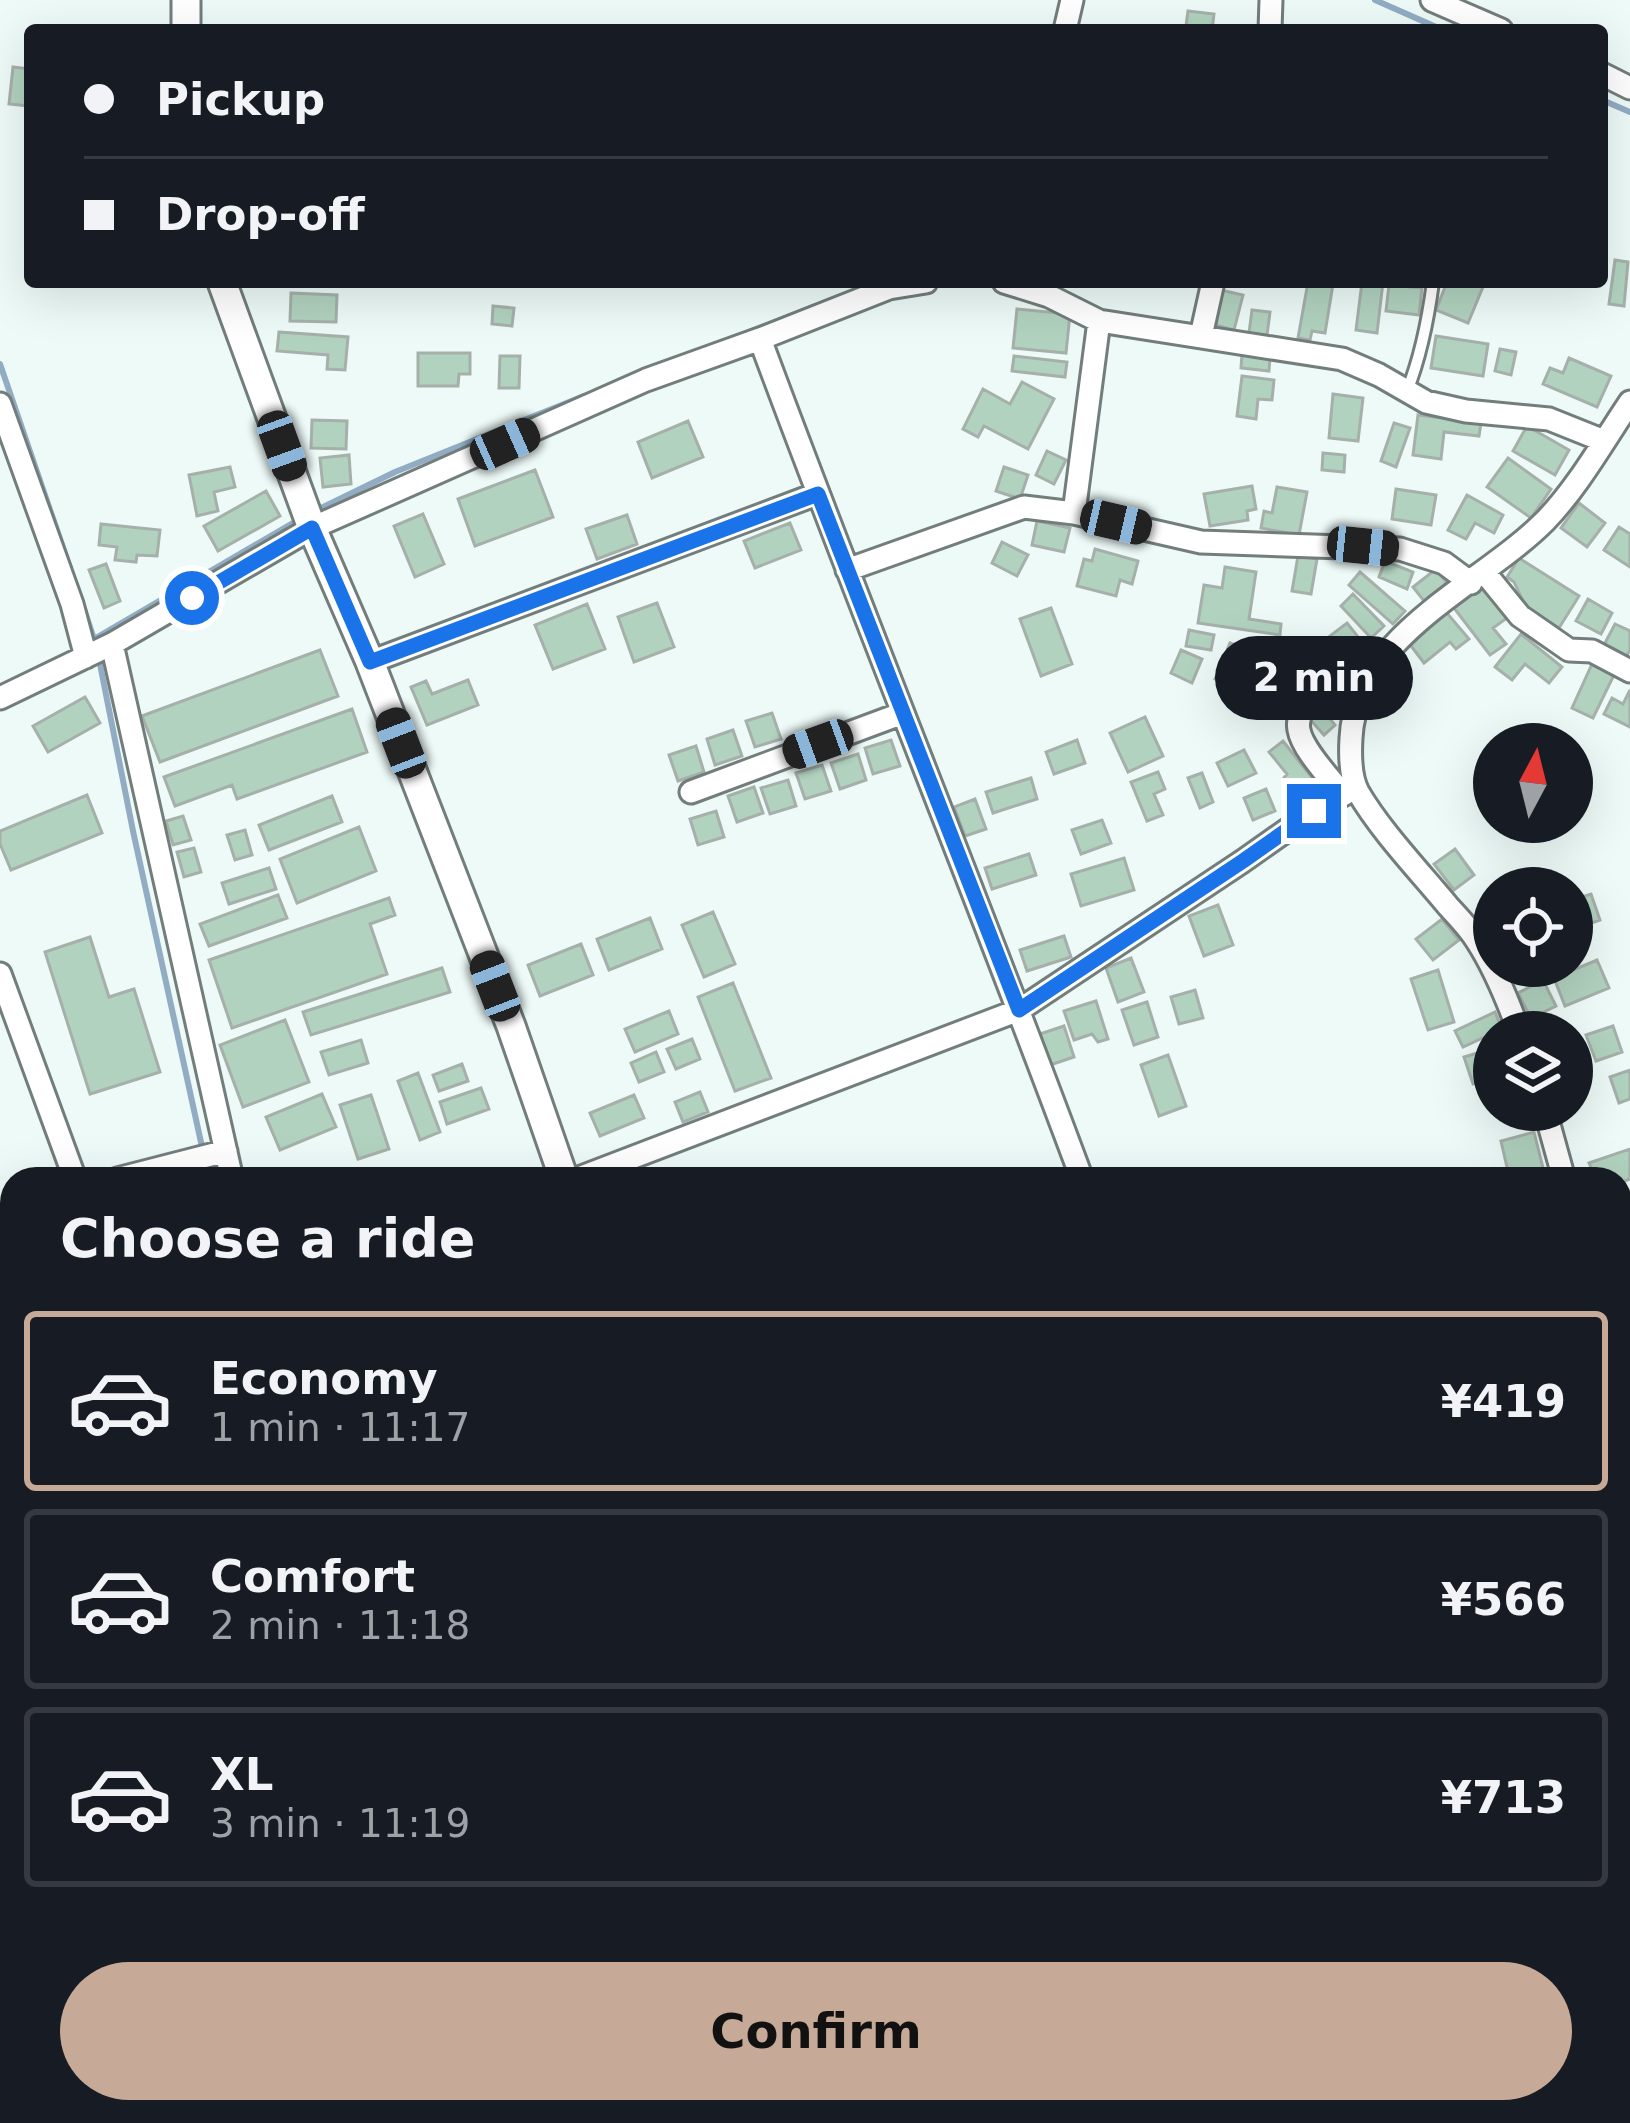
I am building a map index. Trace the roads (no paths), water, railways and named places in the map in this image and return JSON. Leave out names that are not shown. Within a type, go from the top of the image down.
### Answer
[{"type":"street","points":[[1432,0],[1460,14]]},
{"type":"street","points":[[224,288],[312,528],[370,662],[511,1026],[559,1167]]},
{"type":"street","points":[[0,698],[112,644],[312,528],[646,380],[889,288]]},
{"type":"street","points":[[1023,288],[1100,321],[1342,359],[1426,402],[1549,419],[1616,434]]},
{"type":"street","points":[[1201,336],[1212,288]]},
{"type":"street","points":[[1074,513],[1100,321]]},
{"type":"street","points":[[760,339],[1078,1167]]},
{"type":"street","points":[[1349,791],[1352,724],[1364,686],[1382,658],[1405,633],[1550,517],[1616,434],[1630,402]]},
{"type":"street","points":[[0,404],[72,604],[86,657]]},
{"type":"street","points":[[370,662],[818,494]]},
{"type":"street","points":[[847,570],[1024,507],[1074,513],[1201,542],[1400,549],[1478,578],[1520,616],[1569,650],[1592,651],[1630,671]]},
{"type":"street","points":[[112,644],[230,1167]]},
{"type":"street","points":[[1382,658],[1314,694],[1302,709],[1299,730],[1309,750],[1476,938],[1511,1011]]},
{"type":"street","points":[[691,792],[903,712]]},
{"type":"street","points":[[607,1167],[1019,1010],[1349,791]]},
{"type":"street","points":[[0,974],[71,1167]]},
{"type":"street","points":[[1551,1131],[1561,1167]]},
{"type":"street","points":[[162,1167],[226,1150]]},
{"type":"lane","points":[[1407,392],[1418,365],[1432,288]]},
{"type":"waterway","points":[[1375,0],[1429,24]]},
{"type":"waterway","points":[[1608,103],[1630,112]]},
{"type":"waterway","points":[[736,337],[836,298]]},
{"type":"waterway","points":[[0,364],[70,568]]},
{"type":"waterway","points":[[315,511],[395,472],[584,396]]},
{"type":"waterway","points":[[94,639],[298,520]]},
{"type":"waterway","points":[[84,609],[95,642]]},
{"type":"waterway","points":[[98,654],[206,1167]]}]
